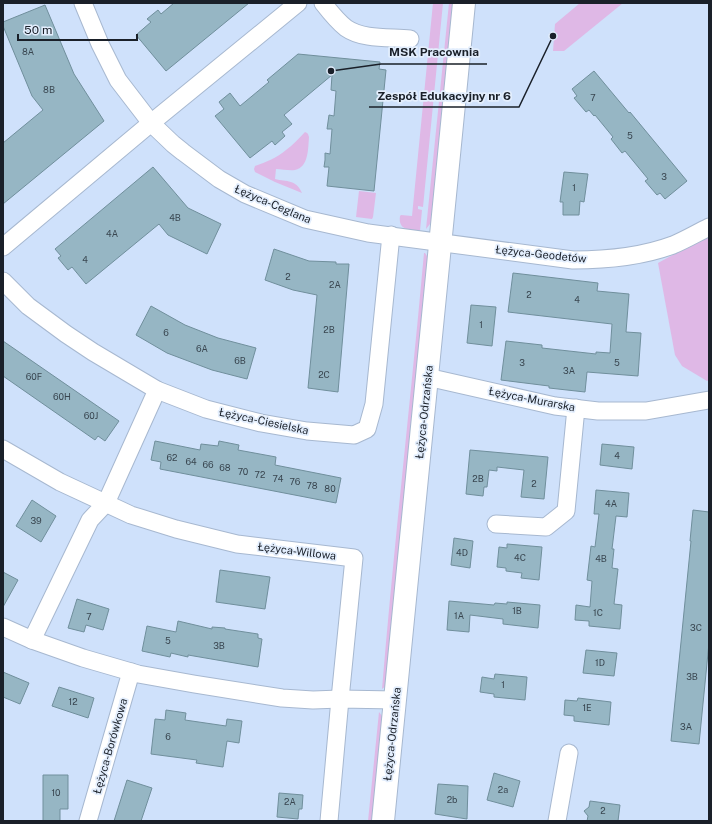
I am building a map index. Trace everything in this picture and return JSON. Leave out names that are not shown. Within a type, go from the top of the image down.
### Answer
[{"type":"main road","name":"Łężyca-Odrzańska","points":[[383,821],[464,3]]},
{"type":"street","name":"Łężyca-Ceglana","points":[[83,3],[100,44],[118,80],[151,123],[173,144],[220,179],[245,194],[305,219],[368,233],[440,243]]},
{"type":"street","points":[[3,247],[151,123],[298,3]]},
{"type":"street","points":[[322,3],[347,29],[356,33],[372,36],[410,38]]},
{"type":"street","name":"Łężyca-Geodetów","points":[[440,243],[573,260],[600,260],[645,254],[674,244],[709,227]]},
{"type":"street","name":"Łężyca-Ciesielska","points":[[3,281],[28,306],[66,334],[157,390],[206,408],[261,423],[307,431],[354,435],[367,429],[374,404],[391,235]]},
{"type":"street","name":"Łężyca-Murarska","points":[[427,377],[555,406],[598,411],[646,411],[709,400]]},
{"type":"street","points":[[32,640],[90,520],[106,503],[157,390]]},
{"type":"street","points":[[496,524],[546,527],[566,511],[576,408]]},
{"type":"street","name":"Łężyca-Willowa","points":[[3,449],[60,482],[131,515],[176,530],[229,542],[354,558],[329,821]]},
{"type":"street","points":[[3,628],[83,658],[131,672],[194,684],[282,698],[312,700],[395,700]]},
{"type":"street","name":"Łężyca-Borówkowa","points":[[88,821],[131,672]]},
{"type":"street","points":[[557,821],[569,753]]},
{"type":"shaded area","points":[[433,3],[443,3],[423,207],[418,206],[418,209],[422,210],[420,231],[408,230],[401,224],[400,216],[412,216]]},
{"type":"shaded area","points":[[449,3],[457,3],[434,219],[426,229]]},
{"type":"shaded area","points":[[580,3],[623,3],[564,51],[553,51],[555,24]]},
{"type":"shaded area","points":[[305,132],[309,137],[307,156],[303,165],[295,170],[276,169],[275,179],[294,183],[302,193],[255,172],[255,166],[279,155],[291,146]]},
{"type":"shaded area","points":[[359,191],[376,193],[372,219],[356,217]]},
{"type":"shaded area","points":[[709,235],[709,380],[707,381],[682,366],[675,355],[658,263]]},
{"type":"shaded area","points":[[424,253],[429,259],[387,685],[382,689],[414,362]]},
{"type":"shaded area","points":[[379,712],[384,721],[375,821],[368,821]]},
{"type":"building","points":[[174,3],[249,3],[166,71],[136,35],[151,22],[147,19],[158,10],[161,14]]},
{"type":"building","points":[[45,5],[74,74],[104,121],[3,204],[3,143],[43,110],[32,96],[3,26],[3,22]]},
{"type":"building","points":[[298,54],[380,62],[379,69],[386,70],[374,191],[327,186],[329,167],[324,167],[325,153],[330,154],[332,129],[327,129],[329,115],[334,116],[336,91],[331,90],[332,75],[284,115],[292,124],[282,132],[285,136],[275,145],[272,141],[250,158],[215,116],[224,109],[219,102],[230,93],[240,106],[269,82],[267,80]]},
{"type":"building","points":[[594,71],[687,181],[665,199],[660,193],[657,195],[645,181],[648,179],[625,151],[622,153],[611,139],[613,137],[595,115],[594,116],[589,110],[586,112],[574,98],[577,96],[572,89]]},
{"type":"building","points":[[153,167],[188,208],[221,224],[207,254],[168,235],[159,224],[86,284],[72,267],[68,270],[58,258],[61,256],[55,249]]},
{"type":"building","points":[[564,172],[588,174],[584,202],[580,201],[579,215],[563,215],[563,202],[560,202]]},
{"type":"building","points":[[274,249],[309,261],[349,264],[338,392],[308,388],[317,295],[293,290],[265,280]]},
{"type":"building","points":[[513,273],[598,283],[597,291],[629,294],[626,332],[641,333],[638,376],[587,372],[585,392],[501,380],[506,341],[542,345],[542,348],[596,354],[596,352],[610,353],[612,324],[508,312]]},
{"type":"building","points":[[471,305],[496,307],[492,346],[467,343]]},
{"type":"building","points":[[151,306],[185,325],[218,338],[256,348],[247,379],[212,370],[167,353],[136,335]]},
{"type":"building","points":[[3,341],[119,421],[105,441],[98,436],[95,440],[3,376]]},
{"type":"building","points":[[155,441],[200,450],[201,444],[218,446],[219,441],[239,445],[238,450],[276,457],[275,465],[341,478],[336,503],[160,469],[161,462],[151,460]]},
{"type":"building","points":[[602,444],[634,447],[632,469],[600,465]]},
{"type":"building","points":[[470,450],[548,457],[544,499],[521,497],[524,470],[497,467],[497,471],[489,470],[487,487],[484,487],[483,496],[466,494]]},
{"type":"building","points":[[596,490],[629,493],[627,517],[616,516],[612,549],[614,549],[612,568],[618,569],[614,604],[622,605],[620,629],[589,626],[589,621],[575,620],[576,605],[590,607],[592,581],[587,580],[591,546],[595,547],[599,514],[594,514]]},
{"type":"building","points":[[32,500],[56,516],[41,542],[16,526]]},
{"type":"building","points":[[693,510],[709,512],[709,643],[699,744],[671,741]]},
{"type":"building","points":[[454,538],[473,541],[470,568],[451,565]]},
{"type":"building","points":[[507,544],[542,547],[539,580],[521,578],[522,573],[506,571],[506,568],[497,567],[499,547],[507,548]]},
{"type":"building","points":[[220,570],[270,577],[265,609],[216,602]]},
{"type":"building","points":[[3,572],[18,580],[3,607]]},
{"type":"building","points":[[77,599],[109,609],[103,630],[86,625],[84,632],[68,628]]},
{"type":"building","points":[[449,601],[494,605],[495,603],[507,604],[507,602],[540,605],[538,628],[503,624],[503,619],[470,615],[469,632],[447,630]]},
{"type":"building","points":[[178,621],[212,629],[212,627],[225,628],[258,634],[258,638],[262,639],[258,667],[188,655],[188,657],[171,653],[170,657],[142,651],[147,626],[176,632]]},
{"type":"building","points":[[586,650],[617,653],[614,676],[583,673]]},
{"type":"building","points":[[3,672],[29,683],[20,704],[3,697]]},
{"type":"building","points":[[495,674],[527,677],[525,700],[494,697],[494,694],[480,692],[482,677],[494,679]]},
{"type":"building","points":[[59,687],[94,698],[88,718],[52,706]]},
{"type":"building","points":[[578,698],[611,702],[609,725],[574,721],[574,716],[564,715],[565,700],[577,701]]},
{"type":"building","points":[[166,710],[186,713],[185,720],[226,726],[227,719],[242,721],[239,743],[227,741],[223,767],[196,763],[197,760],[151,754],[155,719],[165,720]]},
{"type":"building","points":[[494,773],[520,781],[513,807],[487,800]]},
{"type":"building","points":[[43,775],[68,775],[68,809],[60,809],[60,821],[43,821]]},
{"type":"building","points":[[127,780],[152,788],[141,821],[114,821]]},
{"type":"building","points":[[438,784],[468,786],[467,819],[435,814]]},
{"type":"building","points":[[279,793],[303,795],[302,809],[299,809],[298,819],[277,817]]},
{"type":"building","points":[[590,801],[620,805],[618,821],[587,821],[588,816],[584,811],[589,807]]},
{"type":"place","name":"Zespół Edukacyjny nr 6","points":[[553,36]]},
{"type":"place","name":"MSK Pracownia","points":[[331,71]]}]
